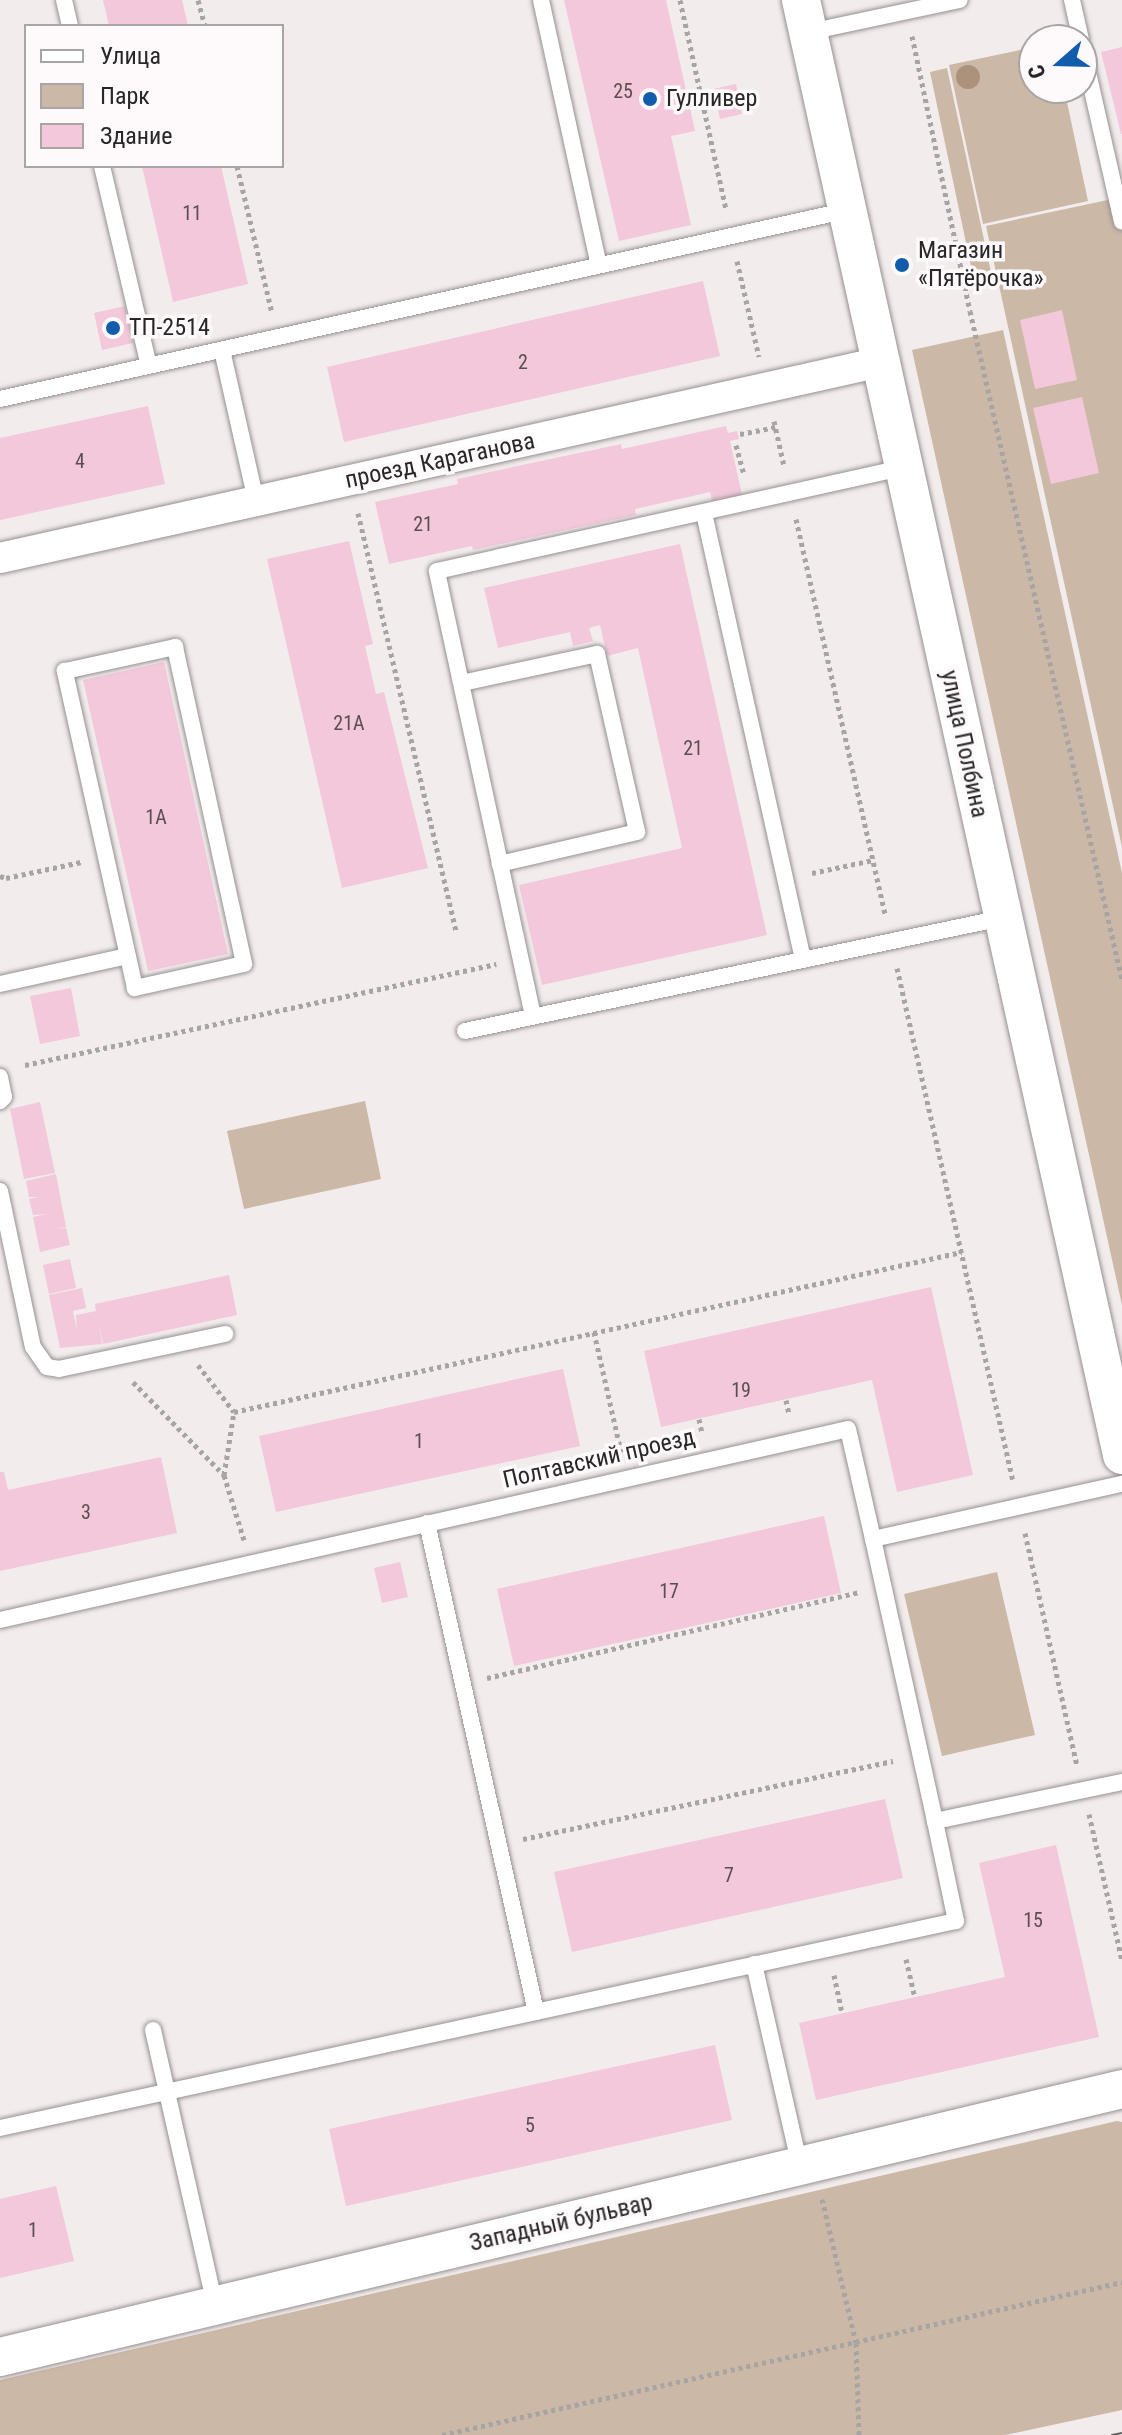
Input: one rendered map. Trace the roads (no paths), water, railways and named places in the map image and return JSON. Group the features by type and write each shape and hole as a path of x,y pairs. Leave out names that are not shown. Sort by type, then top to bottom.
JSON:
{"street":[{"name":"улица Полбина","path":"805,16 1122,1455"},
{"name":"проезд Караганова","path":"0,558 881,362"},
{"name":"Западный бульвар","path":"0,2357 1122,2089"}],"lane":[{"path":"64,0 70,24"},
{"path":"541,0 599,265"},
{"path":"805,16 907,11 960,0"},
{"path":"1072,0 1077,24"},
{"path":"1095,104 1122,222"},
{"path":"102,168 149,366"},
{"path":"0,399 848,210"},
{"path":"222,350 256,501"},
{"path":"533,1016 437,571 903,468"},
{"path":"704,513 803,959"},
{"path":"175,647 244,964 135,988 127,956 65,671 175,647"},
{"path":"462,683 597,654 637,832 500,864"},
{"path":"465,1031 1002,918"},
{"path":"0,984 127,956"},
{"path":"0,1077 4,1097 0,1101"},
{"path":"0,1191 8,1265 33,1347 47,1367 59,1369 225,1334"},
{"name":"Полтавский проезд","path":"0,1620 848,1429 873,1539"},
{"path":"0,2128 956,1921 873,1539 1122,1484"},
{"path":"427,1523 536,2012"},
{"path":"935,1821 1122,1782"},
{"path":"754,1964 807,2164"},
{"path":"153,2030 215,2305"}],"tram line":[{"path":"1112,2435 1122,2433"}],"place":[{"name":"Гулливер","path":"650,99"},
{"name":"Магазин «Пятёрочка»","path":"902,265"},
{"name":"ТП-2514","path":"113,328"}]}
